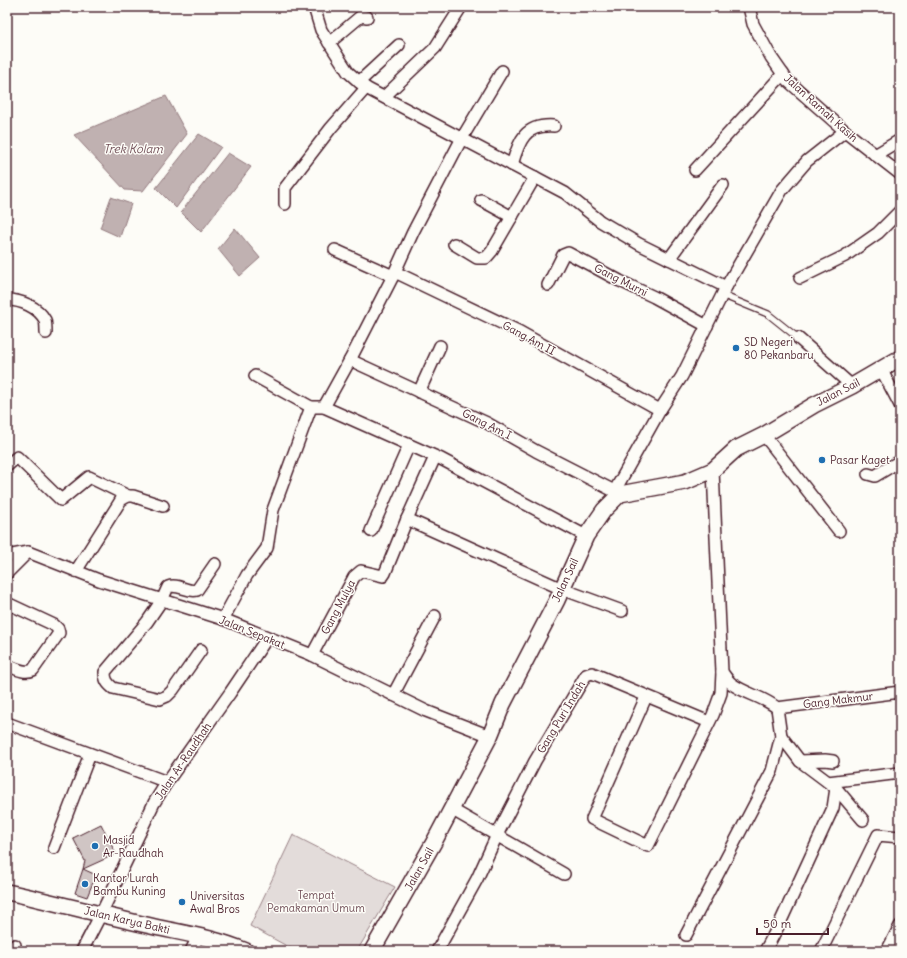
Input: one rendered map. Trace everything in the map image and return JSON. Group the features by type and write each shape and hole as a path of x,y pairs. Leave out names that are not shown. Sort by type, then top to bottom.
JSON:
{"street":[{"path":"314,7 321,30 348,72 363,85 565,193 600,221 724,291"},
{"path":"384,97 435,48 461,7"},
{"name":"Jalan Ramah Kasih","path":"749,7 753,24 771,56 787,80 846,131 900,174"},
{"path":"330,43 361,16 367,18"},
{"path":"285,204 285,188 332,128 363,85 399,45"},
{"path":"324,407 350,360 394,274 413,232 462,138 502,71"},
{"path":"695,170 783,74"},
{"path":"512,165 518,148 528,131 536,126 554,126"},
{"path":"617,493 660,410 682,376 724,291 782,190 807,162 846,131"},
{"path":"875,155 900,140"},
{"path":"454,244 477,258 486,258 535,177"},
{"path":"669,259 723,185"},
{"path":"481,200 512,217"},
{"path":"800,278 845,256 878,233 900,211"},
{"name":"Gang Am II","path":"335,250 394,274 520,332 660,410"},
{"name":"Gang Murni","path":"548,285 563,255 568,253 620,282 654,297 707,326"},
{"path":"7,300 14,300 32,306 46,322 46,333"},
{"path":"798,338 852,386"},
{"path":"419,392 440,346"},
{"name":"Jalan Sail","path":"372,951 427,854 490,736 503,704 562,589 586,536 617,493 685,482 713,470 736,449 764,435 814,405 852,386 900,358"},
{"name":"Gang Am I","path":"350,360 486,422 536,451 617,493"},
{"path":"881,369 900,405"},
{"path":"255,376 311,407 324,407 436,457 510,494 586,536"},
{"path":"222,619 248,575 267,548 273,510 311,407"},
{"path":"764,435 839,531"},
{"path":"371,531 409,445"},
{"name":"Gang Mulya","path":"312,656 354,576 361,571 379,576 383,576 385,573 407,519 436,457"},
{"path":"7,466 17,458 61,500 89,477 128,496 163,506"},
{"path":"868,474 875,476 900,461"},
{"path":"646,697 592,819 648,846 709,722 721,693 722,672 713,470"},
{"path":"76,571 121,500 128,496"},
{"path":"407,519 562,589 622,611"},
{"path":"8,554 28,552"},
{"path":"7,572 28,552"},
{"name":"Jalan Sepakat","path":"28,552 99,580 222,619 312,656 426,711 490,736"},
{"path":"201,650 167,696 160,699 121,691 107,684 105,679 105,672 135,637 162,600 167,588 170,586 180,586 194,591 197,590 215,564"},
{"path":"7,603 54,625 58,629 59,633 33,670 29,672 23,671 7,664"},
{"path":"393,695 435,616"},
{"name":"Jalan Ar-Raudhah","path":"82,951 154,803 267,638"},
{"path":"686,935 772,771 781,736 777,708 769,701 751,694 732,683 722,672"},
{"name":"Gang Puri Indah","path":"437,951 477,879 535,760 586,675 592,673 646,697 709,722"},
{"name":"Gang Makmur","path":"777,708 900,692"},
{"path":"7,723 167,782"},
{"path":"781,736 800,761 832,785 863,820"},
{"path":"54,848 90,754"},
{"path":"800,761 833,761"},
{"path":"832,785 900,774"},
{"path":"765,951 780,923 834,808 832,785"},
{"path":"451,809 564,874"},
{"path":"821,951 878,835 900,837"},
{"name":"Jalan Karya Bakti","path":"7,892 156,927 199,935 226,942 246,951"},
{"path":"887,951 900,926"},
{"path":"192,951 199,935"}],"lane":[{"path":"724,291 768,314 798,338"}],"green space":[{"name":"Tempat Pemakaman Umum","path":"293,835 395,887 357,951 296,951 250,926"}],"water":[{"name":"Trek Kolam","path":"166,96 187,134 143,191 125,190 74,135"},
{"path":"199,134 221,147 176,208 156,188"},
{"path":"228,153 251,167 201,232 181,212"},
{"path":"111,197 131,204 120,237 100,228"},
{"path":"235,228 260,258 240,276 218,249"}],"building":[{"name":"Masjid Ar-Raudhah","path":"101,824 116,854 83,869 85,861 73,838"},
{"name":"Kantor Lurah Bambu Kuning","path":"83,869 96,875 87,897 75,893"}],"waterway":[{"path":"75,951 90,924"}],"place":[{"name":"SD Negeri 80 Pekanbaru","path":"736,348"},
{"name":"Pasar Kaget","path":"822,460"},
{"name":"Masjid Ar-Raudhah","path":"95,846"},
{"name":"Kantor Lurah Bambu Kuning","path":"85,884"},
{"name":"Universitas Awal Bros","path":"182,902"}]}
